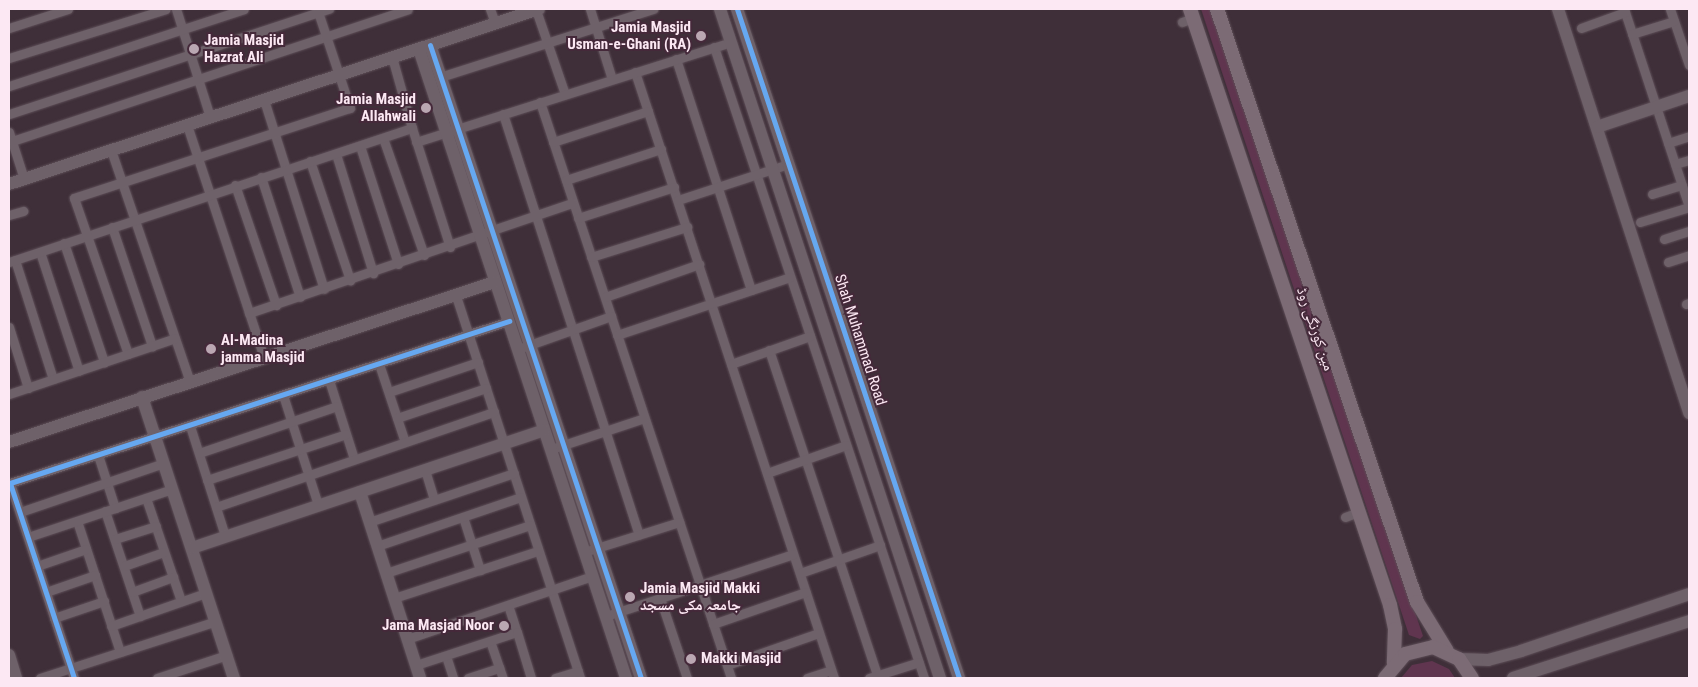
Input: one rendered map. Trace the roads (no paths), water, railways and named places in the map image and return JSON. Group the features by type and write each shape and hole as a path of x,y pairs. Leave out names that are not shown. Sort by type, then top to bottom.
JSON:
{"main road":[{"name":"مین کورنگی روڈ","path":"1217,9 1417,602 1447,651"},
{"name":"مین کورنگی روڈ","path":"1189,16 1352,514 1393,621 1394,663"},
{"path":"1385,678 1394,663 1419,648 1447,651 1460,659 1472,678"}],"street":[{"path":"9,28 68,9"},
{"path":"9,58 166,9"},
{"path":"176,9 210,117"},
{"path":"9,86 244,9"},
{"path":"9,114 191,56 318,11 329,9"},
{"path":"24,179 10,136 198,78 408,9"},
{"path":"490,9 495,24"},
{"path":"9,184 538,9 565,94"},
{"path":"590,9 612,79"},
{"path":"440,77 653,9"},
{"name":"Shah Muhammad Road","path":"720,9 940,678"},
{"name":"Shah Muhammad Road","path":"737,9 959,678"},
{"path":"1558,9 1689,413"},
{"path":"1670,9 1689,65"},
{"path":"128,354 74,198 121,180 198,159 350,108 318,11"},
{"path":"1581,28 1624,11 1689,207 1640,222"},
{"path":"1632,34 1674,21"},
{"path":"416,142 731,42"},
{"path":"424,47 440,77 451,130"},
{"path":"424,47 486,233 531,345 557,447 591,550 618,612 641,678"},
{"path":"714,47 924,678"},
{"path":"392,57 416,142 450,247"},
{"path":"676,59 751,290"},
{"path":"635,72 832,674 807,678"},
{"path":"1597,127 1689,96"},
{"path":"264,100 324,289"},
{"path":"540,102 731,678"},
{"path":"553,142 648,111"},
{"path":"503,114 639,535"},
{"path":"187,125 264,358"},
{"path":"53,379 12,261 235,185 412,128"},
{"path":"1668,142 1689,136"},
{"path":"384,138 424,255"},
{"path":"360,146 398,264"},
{"path":"566,180 661,149"},
{"path":"111,150 190,382"},
{"path":"336,154 373,273"},
{"path":"1675,164 1689,160"},
{"path":"310,161 350,280"},
{"path":"678,200 788,164"},
{"path":"261,177 300,297"},
{"path":"235,185 276,305"},
{"path":"1652,194 1682,185"},
{"path":"578,218 674,187"},
{"path":"249,313 450,247 573,202"},
{"path":"9,215 23,211"},
{"path":"112,227 152,346"},
{"path":"592,258 687,227"},
{"path":"1664,239 1689,231"},
{"path":"486,233 495,282 544,430 557,447"},
{"path":"64,243 104,362"},
{"path":"40,252 79,370"},
{"path":"1668,262 1689,255"},
{"path":"605,298 699,264"},
{"path":"617,335 790,277"},
{"path":"9,442 495,282"},
{"path":"456,296 579,675 555,678"},
{"path":"518,349 611,316"},
{"path":"74,678 10,483 508,321"},
{"path":"9,327 28,388"},
{"path":"731,364 810,336"},
{"path":"9,394 175,338"},
{"path":"769,350 875,677 919,662"},
{"path":"389,392 478,362"},
{"path":"379,364 405,442"},
{"path":"329,380 354,459"},
{"path":"397,418 486,388"},
{"path":"283,395 318,505"},
{"path":"142,397 234,678"},
{"path":"199,453 337,406"},
{"path":"216,506 494,412"},
{"path":"557,447 644,418"},
{"path":"858,430 875,424"},
{"path":"190,426 226,536"},
{"path":"192,548 544,430"},
{"path":"207,480 346,434"},
{"path":"767,474 846,445"},
{"path":"98,455 115,508"},
{"path":"20,512 164,463"},
{"path":"425,470 434,500"},
{"path":"369,522 514,473"},
{"path":"28,537 172,489"},
{"path":"360,492 420,678"},
{"path":"146,498 181,601"},
{"path":"377,546 521,498"},
{"path":"105,511 140,616"},
{"path":"463,517 480,570"},
{"path":"77,521 120,652"},
{"path":"591,550 679,522"},
{"path":"386,573 530,525"},
{"path":"115,539 156,526"},
{"path":"800,573 880,545"},
{"path":"37,566 86,548"},
{"path":"591,550 592,576 626,678"},
{"path":"394,598 538,551"},
{"path":"124,566 164,552"},
{"path":"606,616 794,554"},
{"path":"46,592 95,575"},
{"path":"407,639 592,576"},
{"path":"132,592 173,577"},
{"path":"713,624 806,592"},
{"path":"111,626 206,593"},
{"path":"1460,659 1488,660 1521,651 1689,594"},
{"path":"660,598 687,678"},
{"path":"54,618 104,601"},
{"path":"508,605 531,678"},
{"path":"40,678 216,621"},
{"path":"1513,678 1689,621"},
{"path":"416,666 517,632"},
{"path":"726,665 819,633"},
{"path":"490,641 502,678"},
{"path":"9,655 16,678"},
{"path":"157,678 227,655"},
{"path":"446,656 453,678"},
{"path":"468,678 499,668"}],"place":[{"name":"Jamia Masjid Usman-e-Ghani (RA)","path":"701,36"},
{"name":"Jamia Masjid Hazrat Ali","path":"194,49"},
{"name":"Jamia Masjid Allahwali","path":"426,108"},
{"name":"Al-Madina jamma Masjid","path":"211,349"},
{"name":"Jamia Masjid Makki جامعہ مکی مسجد","path":"630,597"},
{"name":"Jama Masjad Noor","path":"504,626"},
{"name":"Makki Masjid","path":"691,659"}]}
